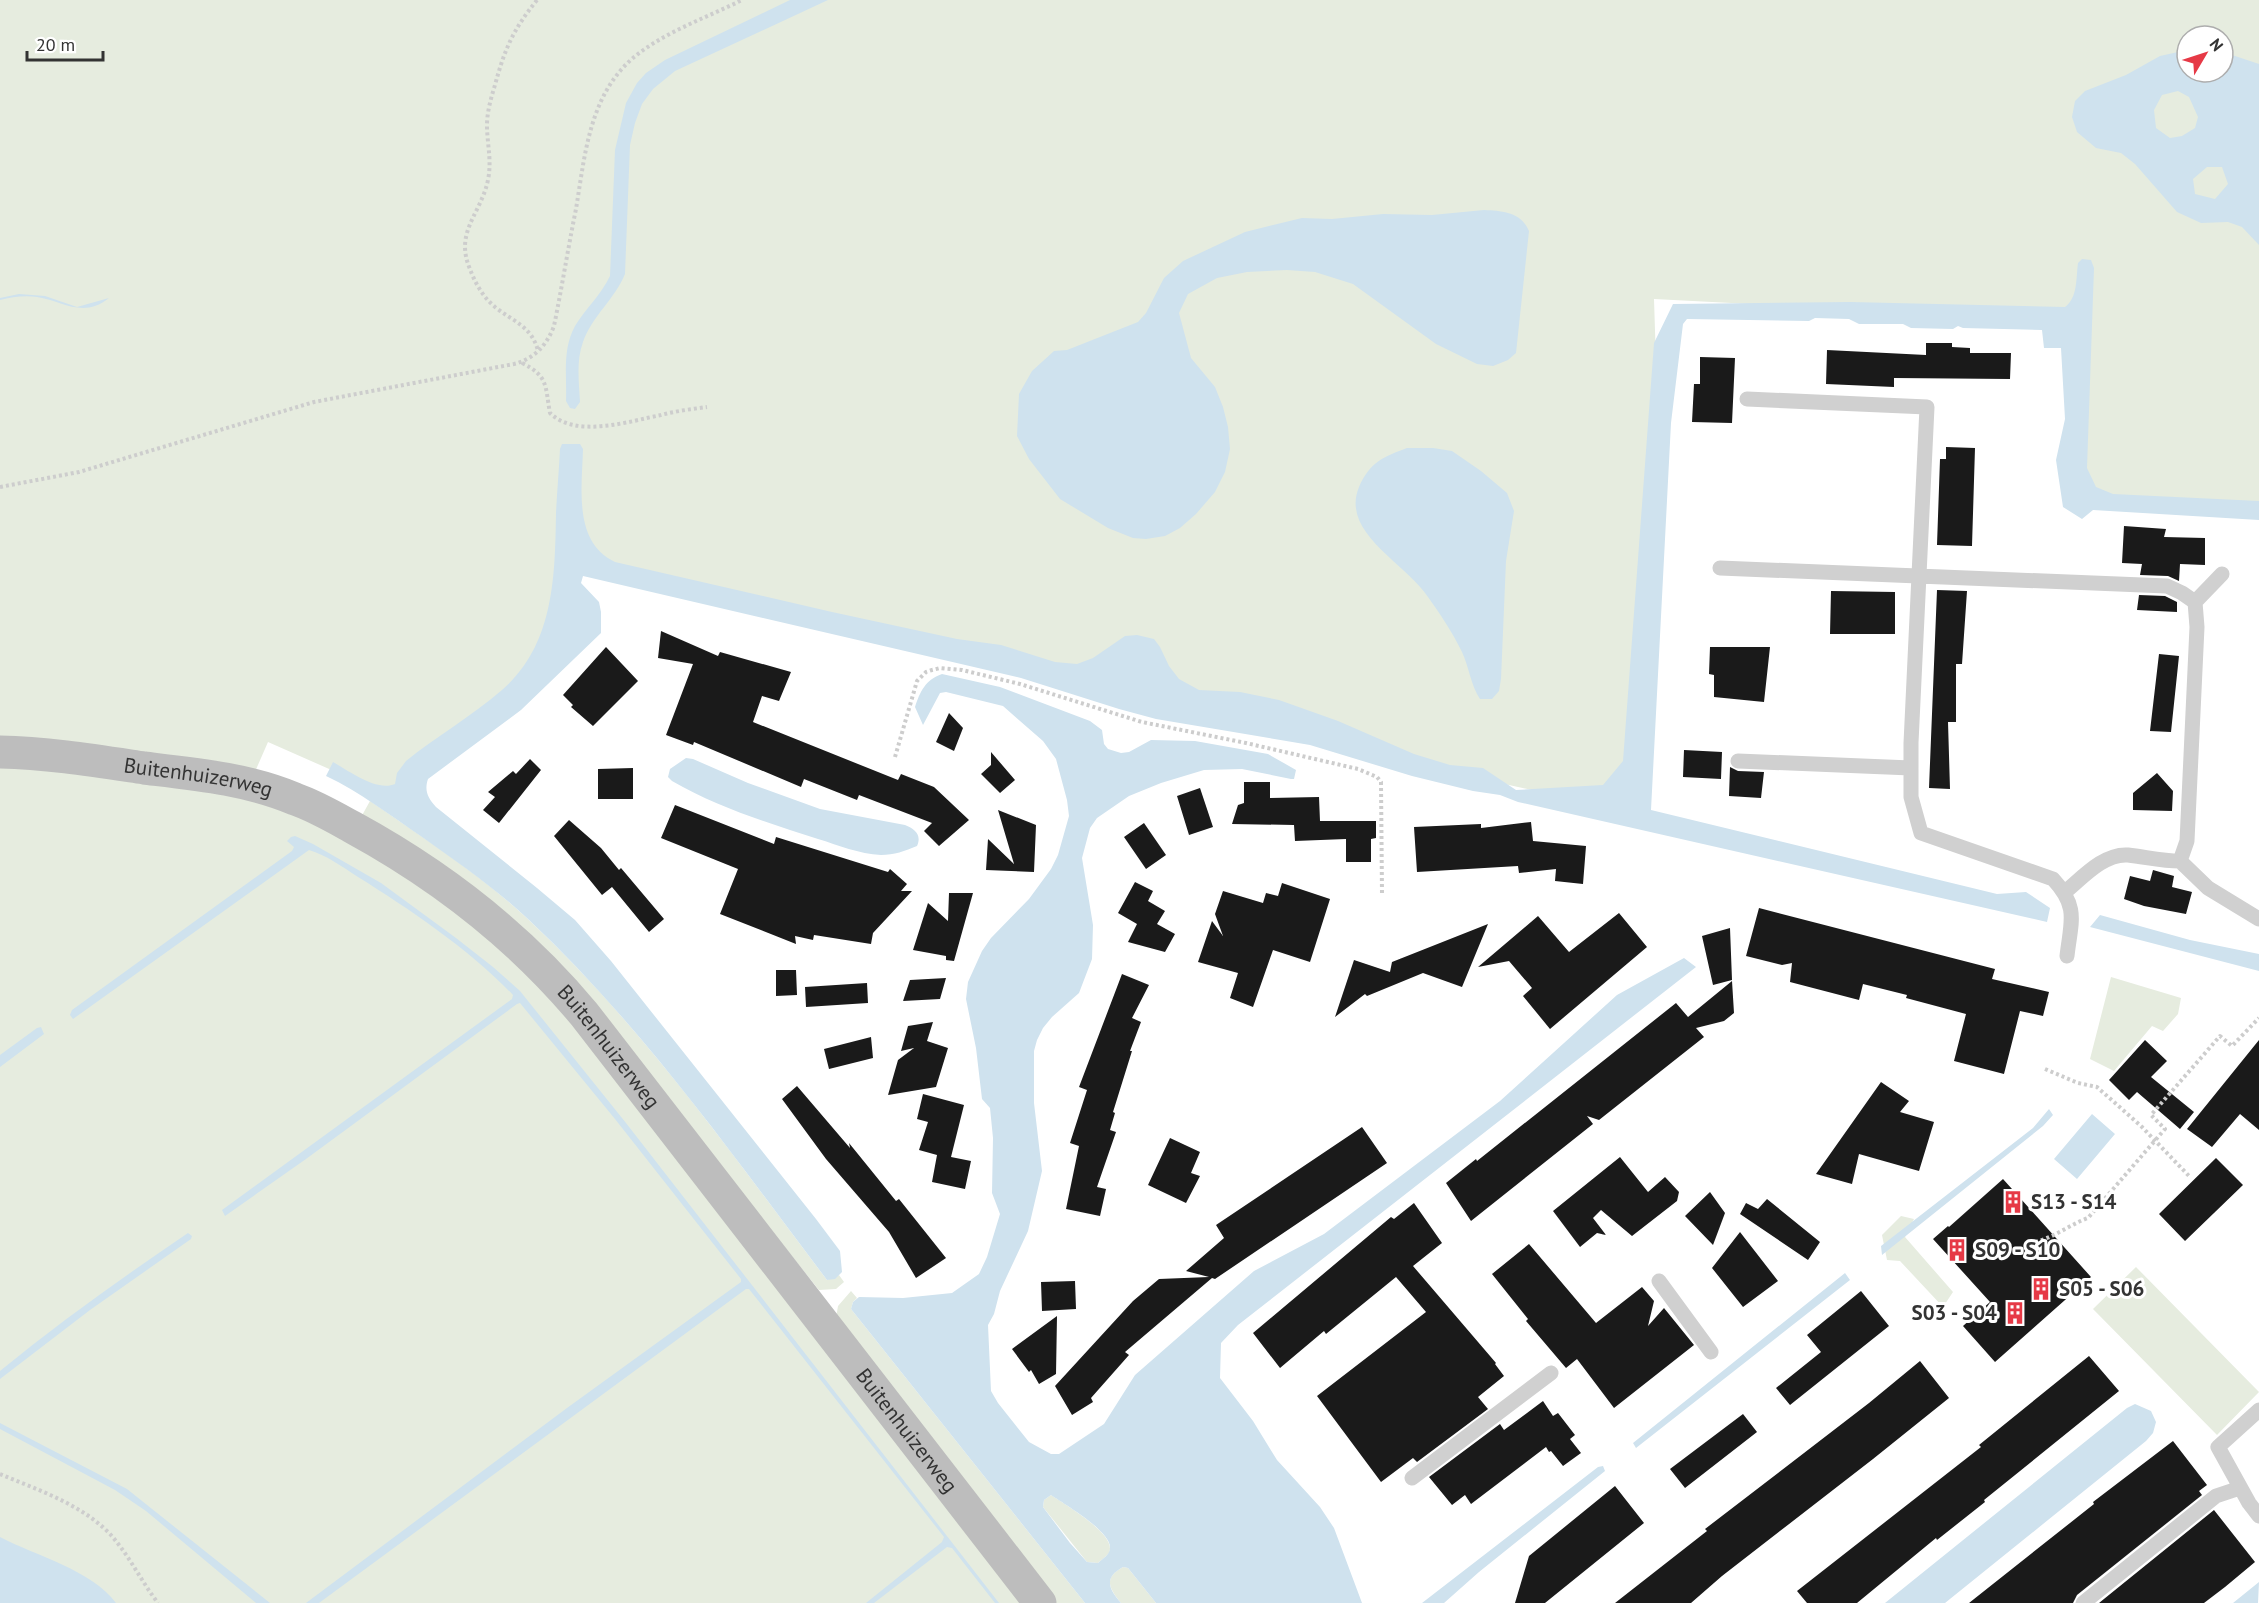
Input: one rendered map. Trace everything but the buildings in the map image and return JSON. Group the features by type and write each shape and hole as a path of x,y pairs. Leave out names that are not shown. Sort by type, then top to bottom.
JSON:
{"street":[{"name":"Buitenhuizerweg","path":"0,752 188,774 264,788 295,798 402,856 493,922 542,967 584,1014 1040,1603"}],"lane":[{"path":"1747,399 1926,407 1911,797 1922,833 2053,879 2065,892 2072,910 2067,956"},
{"path":"1720,568 2167,586 2195,602"},
{"path":"2180,861 2187,841 2197,627 2195,602 2223,574"},
{"path":"1738,761 1911,768"},
{"path":"2065,892 2103,861 2126,855 2158,861 2180,861 2208,888 2259,918"},
{"path":"1659,1281 1711,1352"},
{"path":"1412,1478 1551,1372"},
{"path":"2259,1410 2218,1447 2240,1488 2259,1516"},
{"path":"2083,1603 2216,1496 2240,1488"}],"path":[{"path":"537,0 514,30 504,52 488,114 490,162 488,181 463,244 466,259 478,286 493,305 529,331 535,339 538,352"},
{"path":"0,487 79,472 314,402 521,363 538,352 547,341 554,326 590,128 605,92 618,73 642,51 684,27 742,0"},
{"path":"521,363 540,374 545,381 550,413 564,423 593,427 611,425 707,407"},
{"path":"895,757 913,689 922,676 940,668 962,670 1020,684 1142,722 1358,769 1377,777 1381,782 1382,894"},
{"path":"2035,1242 2051,1238 2073,1223 2088,1218 2165,1129 2151,1115 2220,1036 2232,1046 2259,1018"},
{"path":"2045,1069 2078,1083 2097,1087 2189,1176"},
{"path":"0,1474 63,1502 94,1519 111,1535 126,1555 143,1585 158,1603"}],"shaded area":[{"path":"0,0 2259,0 2259,511 2094,502 2074,482 2075,339 2056,320 1654,299 1658,425 1632,812 1409,763 573,561 556,643 400,793 336,772 268,742 254,774 0,736"},
{"path":"0,763 252,797 340,831 523,960 1028,1603 0,1603"},
{"path":"370,801 492,888 530,921 571,962 611,1005 686,1094 827,1280 839,1275 844,1282 836,1289 819,1290 589,1003 360,819"},
{"path":"2111,977 2181,998 2178,1014 2163,1031 2152,1026 2114,1071 2090,1059"},
{"path":"1901,1216 1914,1219 1905,1237 1953,1292 1943,1307 1900,1261 1887,1260 1882,1235"},
{"path":"2136,1267 2259,1392 2217,1435 2093,1309"},
{"path":"851,1291 857,1298 851,1309 1085,1603 1052,1603 836,1318 838,1306"},
{"path":"1051,1495 1086,1519 1103,1534 1110,1551 1098,1563 1087,1562 1043,1507 1044,1500"},
{"path":"1123,1567 1128,1568 1156,1603 1121,1603 1113,1593 1110,1579"}],"water":[{"path":"790,0 828,0 675,71 653,89 642,104 630,145 625,274 592,324 583,342 579,364 580,402 575,409 570,408 566,401 568,344 579,319 610,276 615,150 626,103 637,83 646,73 665,60"},
{"path":"2175,53 2175,84 2235,84 2235,56 2259,64 2259,245 2242,227 2228,222 2201,223 2177,212 2135,164 2121,153 2096,148 2077,132 2072,117 2075,101 2085,91 2126,75 2160,56","holes":["2178,91 2189,97 2198,117 2195,128 2182,136 2170,138 2156,128 2154,110 2162,95","2207,167 2222,167 2228,184 2215,199 2195,194 2193,179"]},
{"path":"1484,210 1516,216 1529,231 1516,353 1508,360 1493,366 1477,364 1436,344 1353,284 1315,272 1287,270 1247,272 1217,278 1188,294 1179,313 1191,358 1215,387 1228,427 1230,449 1225,472 1215,492 1196,514 1180,528 1165,536 1146,539 1133,538 1108,528 1060,499 1029,459 1017,436 1019,394 1032,371 1054,351 1067,350 1138,322 1146,313 1164,278 1183,261 1245,232 1302,218 1332,219 1383,214 1432,215"},
{"path":"2082,259 2091,260 2094,268 2087,468 2096,487 2113,494 2259,501 2259,520 2093,510 2082,519 2063,507 2056,460 2065,419 2061,348 2044,348 2042,330 1958,326 1953,329 1911,328 1903,324 1859,324 1849,319 1815,318 1809,321 1687,319 1683,324 1671,423 1651,810 1997,894 2026,892 2050,908 2047,922 1518,802 1500,795 1412,776 1310,745 1156,719 1021,678 583,576 581,583 599,602 601,633 521,710 428,779 426,787 428,794 436,807 575,920 611,961 840,1251 842,1272 835,1279 827,1280 686,1094 611,1004 571,961 529,920 477,877 375,805 326,776 333,762 372,783 388,786 395,784 397,773 406,761 491,699 519,672 542,631 548,609 554,561 560,449 562,444 580,444 583,449 582,497 586,528 592,541 602,553 615,562 957,639 1001,645 1055,662 1077,664 1093,658 1125,636 1137,635 1154,639 1179,679 1199,690 1240,692 1279,700 1338,721 1414,754 1450,765 1483,768 1516,790 1603,785 1623,761 1654,343 1673,304 1850,302 2065,307 2074,293 2078,263"},
{"path":"19,294 45,296 77,307 109,298 100,304 82,308 73,307 32,296 0,300 0,298"},
{"path":"1407,448 1452,451 1507,493 1514,511 1506,561 1501,679 1499,691 1492,699 1480,699 1462,652 1437,610 1418,584 1378,546 1359,519 1356,504 1363,479 1378,462"},
{"path":"942,674 1000,687 1090,721 1102,730 1104,744 1108,749 1121,753 1129,752 1151,740 1195,741 1268,754 1296,770 1294,779 1291,779 1242,769 1204,770 1161,783 1129,796 1097,818 1090,828 1082,858 1093,925 1092,959 1079,993 1052,1017 1037,1040 1034,1051 1034,1103 1042,1171 1028,1231 1000,1291 994,1314 988,1325 991,1391 1029,1442 1051,1454 1059,1454 1104,1424 1135,1375 1254,1271 1324,1234 1500,1101 1617,995 1684,958 1696,967 1238,1325 1221,1343 1220,1378 1253,1421 1277,1460 1320,1507 1334,1528 1362,1603 1156,1603 1128,1568 1123,1567 1110,1580 1113,1593 1121,1603 1085,1603 851,1309 853,1302 859,1297 903,1298 952,1293 979,1274 987,1257 1000,1214 992,1193 993,1138 990,1108 982,1099 976,1048 966,999 968,982 982,951 991,938 1029,899 1051,869 1058,855 1069,816 1056,759 1043,741 1003,706 946,692 940,693 923,725 915,707 924,687","holes":["1051,1495 1076,1511 1103,1534 1110,1548 1106,1557 1098,1563 1087,1562 1070,1543 1043,1507 1044,1500"]},
{"path":"686,758 820,809 905,825 917,833 919,839 917,846 890,854 865,853 743,814 672,781 668,777 670,769"},
{"path":"295,836 381,883 456,938 520,991 626,1123 999,1603 995,1603 952,1548 947,1547 874,1603 866,1603 942,1542 944,1537 749,1289 746,1289 319,1603 306,1603 567,1408 741,1282 741,1279 520,1003 225,1216 222,1210 512,999 513,995 478,962 419,917 334,862 309,850 73,1019 70,1015 72,1010 292,851 294,847 287,841"},
{"path":"2100,915 2190,940 2259,954 2259,971 2090,927"},
{"path":"41,1027 44,1034 0,1067 0,1055"},
{"path":"2049,1109 2053,1115 2043,1126 1882,1255 1881,1246 2033,1128"},
{"path":"2092,1114 2115,1134 2077,1179 2054,1159"},
{"path":"188,1233 192,1236 191,1239 90,1310 0,1379 0,1371 46,1335"},
{"path":"1845,1273 1850,1280 1636,1448 1633,1443"},
{"path":"2135,1404 2151,1411 2156,1422 2153,1433 2146,1441 1945,1603 1885,1603 2127,1408"},
{"path":"0,1423 127,1489 270,1603 256,1603 146,1511 115,1490 0,1429"},
{"path":"1603,1466 1605,1471 1444,1603 1422,1603 1598,1467"},
{"path":"0,1537 93,1581 116,1603 0,1603"},
{"path":"2259,1582 2258,1603 2233,1603"}],"place":[{"name":"S13 - S14","path":"2013,1202"},
{"name":"S09 - S10","path":"1957,1250"},
{"name":"S05 - S06","path":"2041,1289"},
{"name":"S03 - S04","path":"2015,1313"}]}
